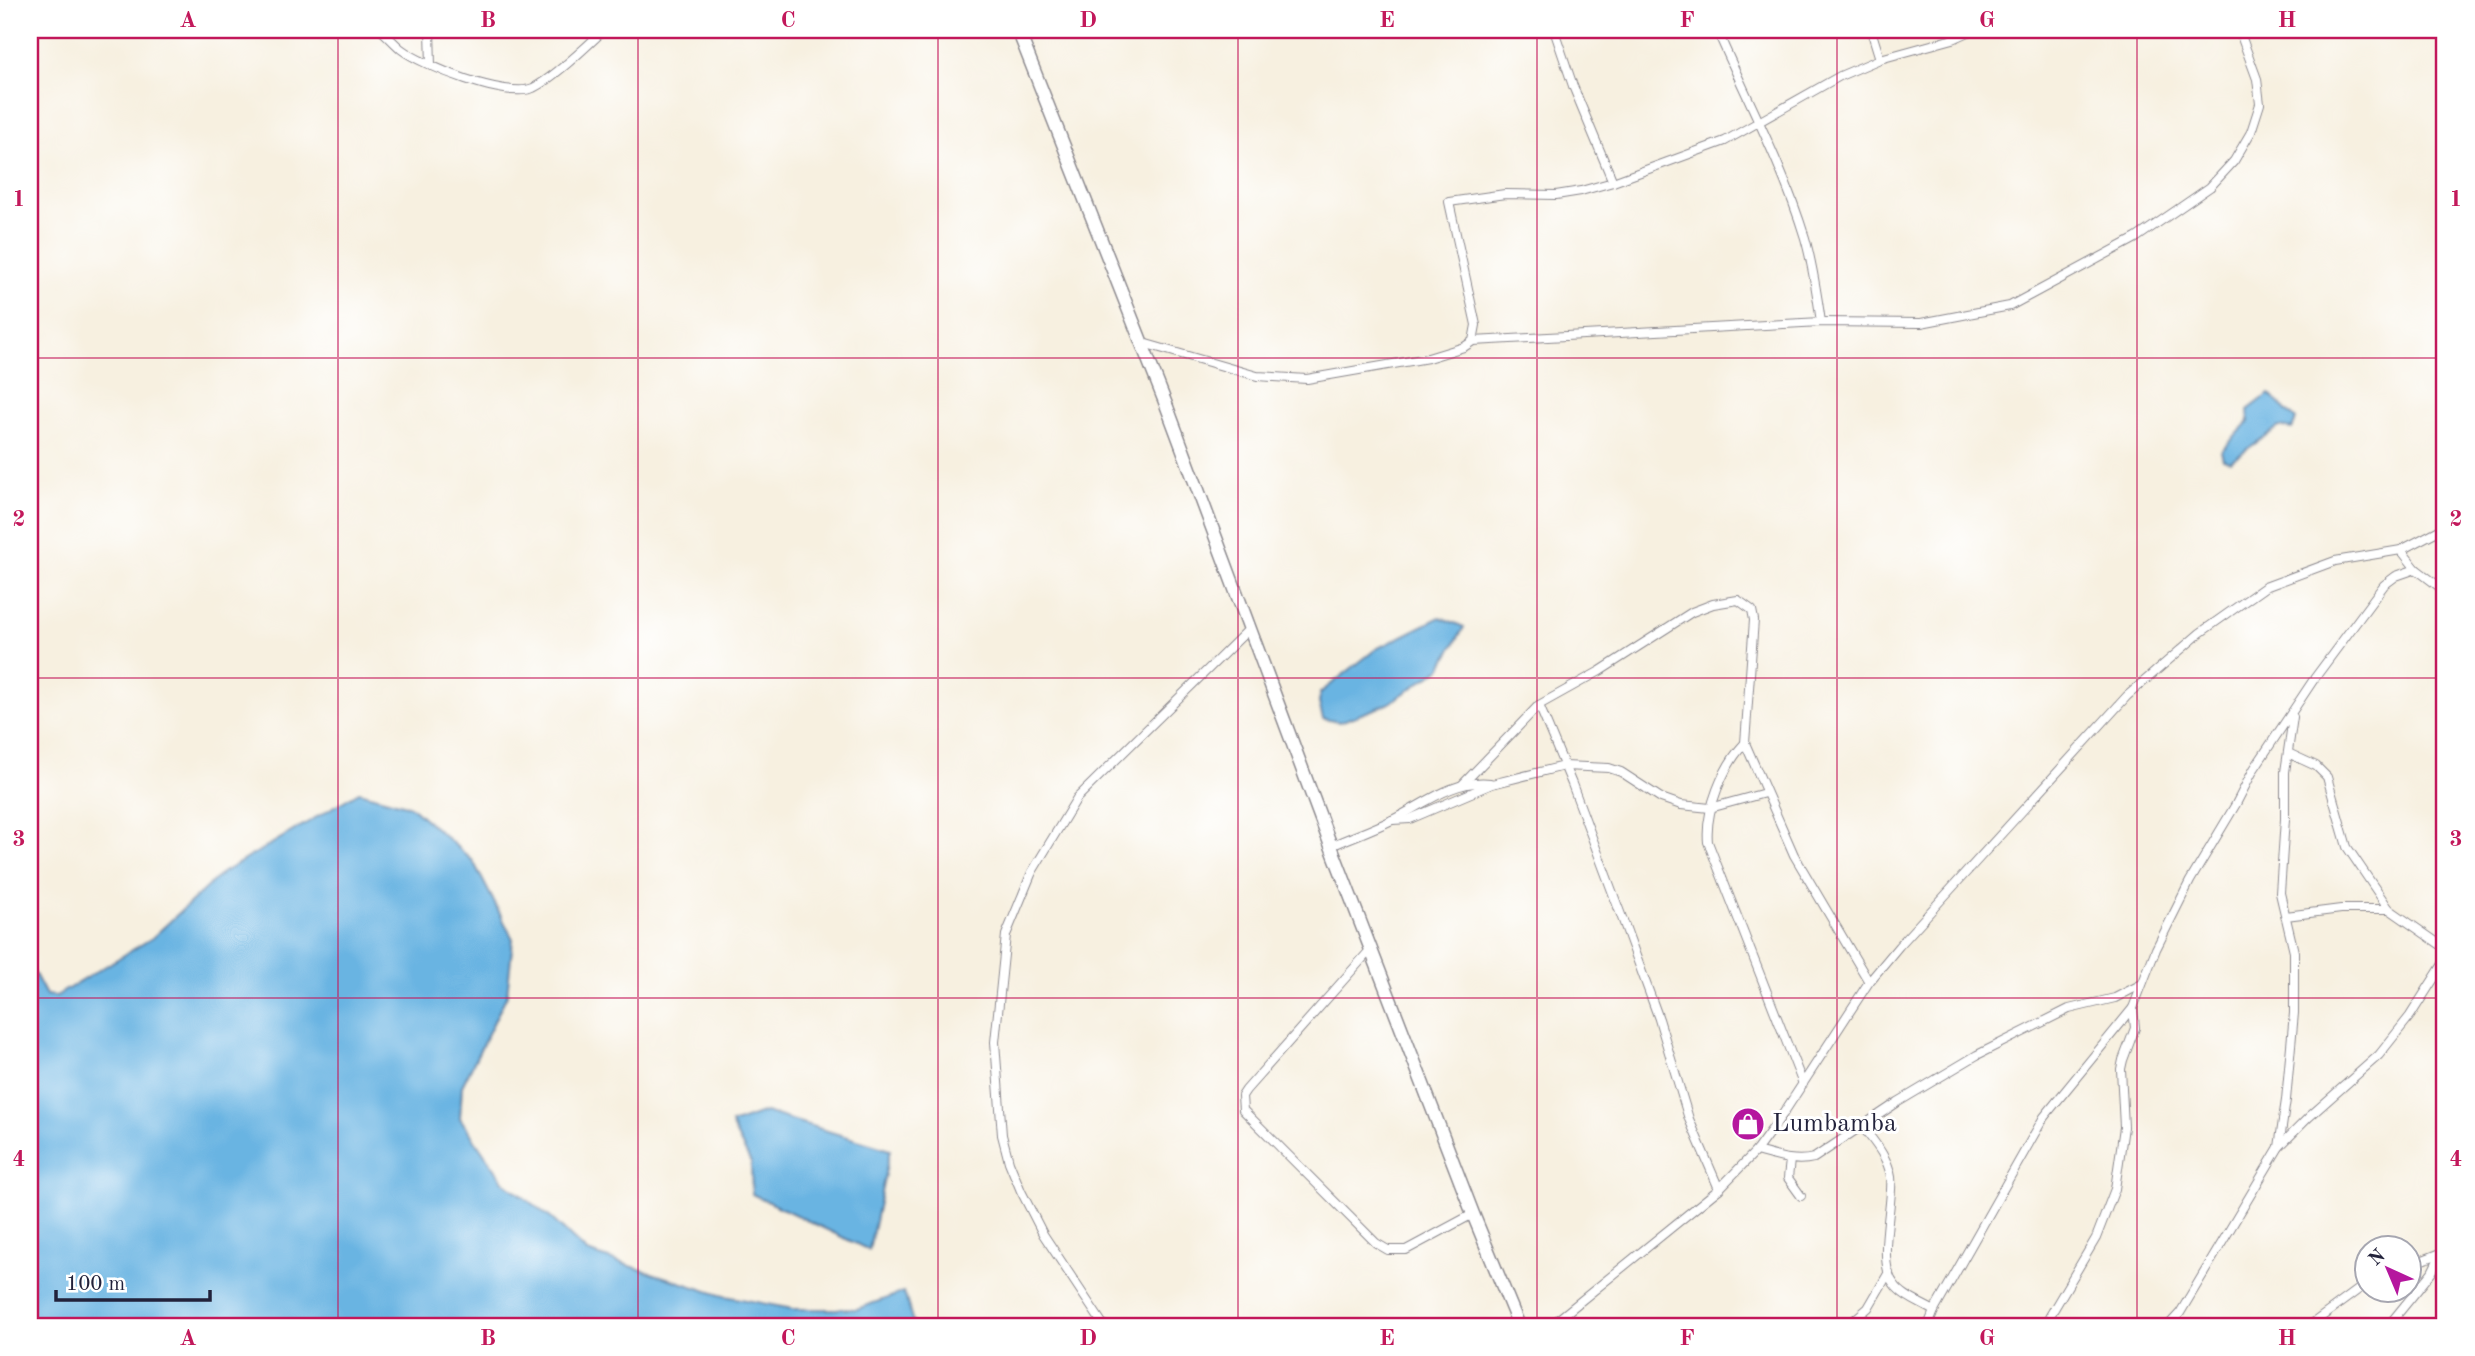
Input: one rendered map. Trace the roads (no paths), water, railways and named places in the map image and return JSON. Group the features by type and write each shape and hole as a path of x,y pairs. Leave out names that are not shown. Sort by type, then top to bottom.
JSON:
{"main road":[{"path":"1018,30 1143,343 1331,846 1519,1326"}],"street":[{"path":"381,30 400,48 431,66 519,91 534,87 578,55 604,30"},
{"path":"430,30 431,66"},
{"path":"1555,30 1573,86 1613,182"},
{"path":"1717,30 1805,237 1815,276 1821,323"},
{"path":"1871,30 1880,59"},
{"path":"1472,341 1476,325 1449,202 1505,194 1556,195 1613,182 1725,141 1840,76 1880,59 1953,39 1973,30"},
{"path":"1143,343 1257,376 1307,379 1428,358 1464,347 1472,341 1821,323 1921,323 2010,306 2136,238 2210,187 2234,161 2251,132 2260,104 2257,79 2239,30"},
{"path":"1550,1326 1719,1189 1756,1151 1869,982 2127,696 2200,633 2265,587 2335,561 2401,550 2445,527"},
{"path":"2401,550 2416,569 2445,592"},
{"path":"1928,1326 2044,1117 2133,1008 2156,949 2190,881 2236,804 2253,769 2314,679 2384,585 2396,576 2416,569"},
{"path":"1462,785 1539,705 1600,671 1692,612 1713,604 1738,600 1752,610 1754,620 1745,743 1794,855 1869,982"},
{"path":"1104,1326 1043,1234 1009,1162 999,1108 995,1042 1006,935 1032,872 1077,798 1250,628"},
{"path":"1539,705 1659,1020 1689,1119 1719,1189"},
{"path":"2279,1147 2294,1013 2294,952 2280,893 2288,753 2294,712"},
{"path":"1745,743 1732,759 1710,808 1708,842 1803,1084"},
{"path":"2288,753 2316,766 2327,777 2347,847 2389,909 2445,948"},
{"path":"1392,820 1410,819 1493,784 1564,766 1609,768 1621,772 1661,798 1681,805 1710,808 1765,793"},
{"path":"1331,846 1392,820 1436,795 1462,785 1485,782 1493,784"},
{"path":"2286,916 2341,909 2389,909"},
{"path":"1371,949 1245,1090 1241,1104 1243,1110 1376,1242 1388,1250 1406,1250 1473,1214"},
{"path":"2168,1326 2180,1313 2279,1147 2379,1055 2410,1016 2445,961"},
{"path":"1756,1151 1790,1160 1814,1158 1977,1055 2069,1009 2115,998 2142,984"},
{"path":"2044,1326 2096,1238 2115,1189 2124,1127 2122,1069 2135,1028 2133,1008"},
{"path":"1862,1126 1884,1156 1891,1178 1886,1235 1892,1283 1934,1311"},
{"path":"1790,1160 1788,1178 1801,1196"},
{"path":"2422,1260 2444,1251"},
{"path":"2388,1326 2432,1272 2444,1251"},
{"path":"1847,1326 1868,1308 1889,1272"},
{"path":"2309,1326 2352,1295"}],"water":[{"path":"2269,394 2296,420 2292,429 2279,427 2230,461 2223,459 2221,451 2249,422 2248,410"},
{"path":"1440,617 1464,627 1441,668 1388,704 1340,722 1323,719 1319,703 1320,693 1376,649"},
{"path":"359,792 410,806 473,861 513,939 507,995 462,1086 460,1118 504,1182 552,1219 587,1252 720,1295 793,1309 857,1309 904,1292 914,1326 30,1326 30,965 46,995 56,996 152,938 222,873"},
{"path":"765,1112 890,1150 869,1250 752,1194 751,1163 731,1124"}],"place":[{"name":"Lumbamba","path":"1748,1124"}]}
